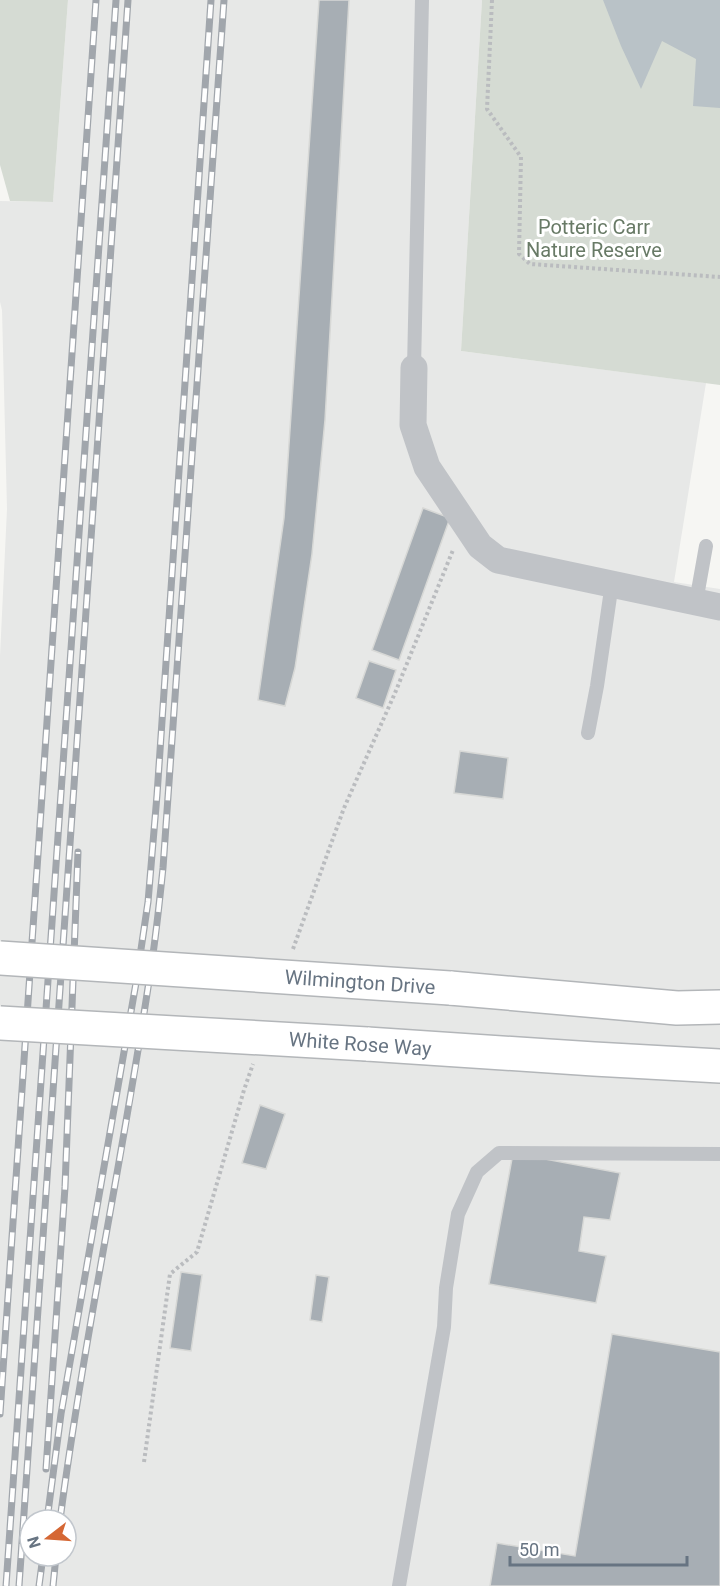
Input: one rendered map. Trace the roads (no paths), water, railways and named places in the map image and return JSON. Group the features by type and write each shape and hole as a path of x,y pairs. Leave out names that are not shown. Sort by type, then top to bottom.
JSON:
{"highway":[{"name":"Wilmington Drive","path":"0,958 450,988 677,1008 720,1006"},
{"path":"677,1008 720,1016"},
{"name":"White Rose Way","path":"0,1023 720,1065"}],"street":[{"path":"414,368 413,425 427,467 480,546 498,560 708,604"}],"lane":[{"path":"414,368 422,0"},
{"path":"706,546 708,604"},
{"path":"588,733 612,583"},
{"path":"399,1586 444,1327 446,1288 458,1214 477,1172 499,1153 720,1154"}],"railway":[{"path":"0,1414 96,0"},
{"path":"6,1586 116,0"},
{"path":"19,1586 128,0"},
{"path":"49,1508 61,1414 148,902 211,0"},
{"path":"62,1508 81,1378 131,1095 160,901 224,0"},
{"path":"46,1469 65,1187 78,852"},
{"path":"39,1586 41,1568"},
{"path":"53,1586 55,1568"}],"park label":[{"name":"Potteric Carr Nature Reserve","path":"594,238"}]}
